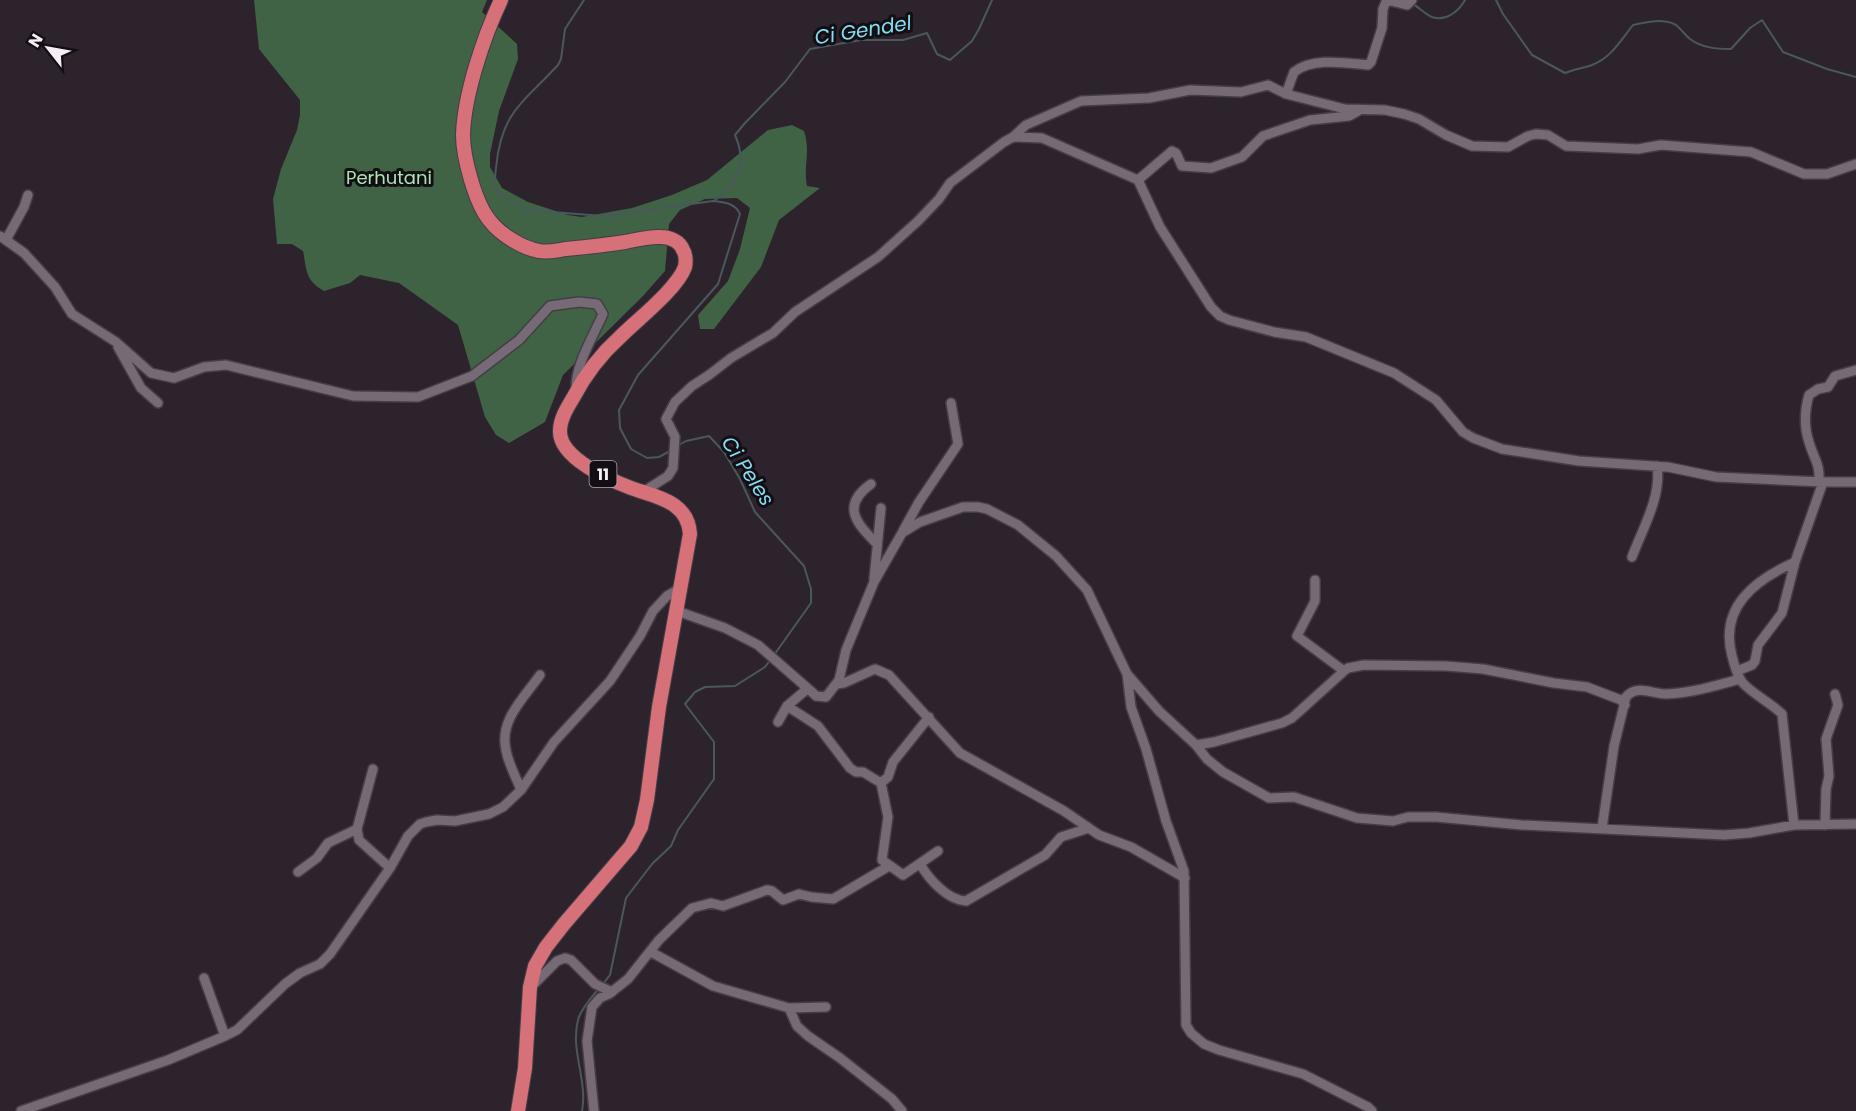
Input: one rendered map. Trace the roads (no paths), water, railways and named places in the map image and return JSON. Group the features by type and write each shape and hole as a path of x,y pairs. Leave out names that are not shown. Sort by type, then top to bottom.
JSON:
{"highway":[{"name":"11","path":"501,0 478,60 463,134 472,179 490,221 521,244 538,251 661,237 676,242 685,255 684,268 675,281 657,302 617,339 588,373 561,423 560,432 565,447 576,460 583,464 622,484 673,503 687,520 690,534 659,706 647,800 641,827 631,846 546,947 535,966 530,987 525,1068 518,1111"}],"street":[{"path":"1286,94 1294,72 1307,65 1343,62 1368,64 1371,62 1382,28 1383,9 1386,2 1391,1 1404,5 1411,2"},
{"path":"643,492 668,476 673,468 675,437 666,419 668,412 684,392 731,358 773,333 795,312 878,257 923,216 950,183 1026,125 1083,101 1149,98 1190,90 1241,92 1268,85 1286,94 1345,109 1385,110 1404,114 1419,119 1446,135 1472,146 1508,147 1536,134 1548,135 1566,146 1638,149 1661,146 1751,152 1804,174 1827,174 1856,164"},
{"path":"1138,180 1172,151 1176,153 1182,166 1207,169 1242,157 1263,136 1310,120 1349,116 1360,110"},
{"path":"1013,137 1047,140 1138,180 1160,227 1211,307 1220,316 1229,321 1274,332 1306,337 1394,373 1436,400 1463,432 1473,438 1502,449 1579,461 1657,466 1716,477 1856,482"},
{"path":"28,195 20,216 3,238 24,253 55,287 72,314 116,342 147,370 158,375 174,378 191,374 204,367 226,365 353,396 417,397 472,376 519,340 550,306 579,302 597,304 603,314 580,367 576,384 577,391"},
{"path":"116,342 141,388 158,403"},
{"path":"1602,828 1614,746 1626,697 1632,690 1664,694 1692,692 1738,675 1755,661 1755,648 1782,613 1794,562 1821,482 1819,466 1807,438 1806,413 1809,395 1818,389 1828,387 1835,376 1856,370"},
{"path":"668,596 669,607 676,616 725,628 758,645 816,696 826,697 837,684 844,665 846,650 874,582 919,502 958,444 951,403"},
{"path":"1632,557 1655,494 1658,479 1657,466"},
{"path":"871,484 864,489 855,504 854,517 858,525 877,544"},
{"path":"902,533 920,522 963,507 987,509 1018,525 1056,556 1087,590 1127,674 1159,711 1215,766 1269,798 1294,797 1357,818 1393,821 1408,817 1436,817 1522,825 1724,835 1794,825 1856,824"},
{"path":"874,582 881,508"},
{"path":"1794,562 1757,582 1738,605 1731,622 1728,641 1738,675 1782,714 1794,825"},
{"path":"1315,580 1315,601 1297,636 1344,671"},
{"path":"21,1111 168,1060 237,1030 285,984 300,973 320,964 330,954 390,868 408,836 420,824 437,820 451,822 489,814 504,807 521,790 555,742 610,681 640,636 653,611 668,596 681,588"},
{"path":"1196,745 1225,740 1282,723 1292,718 1348,668 1364,665 1483,669 1492,673 1587,687 1621,700 1624,705"},
{"path":"837,684 875,669 889,675 960,753 1064,810 1105,838 1138,850 1185,878"},
{"path":"1127,674 1131,706 1185,878 1185,1014 1186,1025 1191,1034 1198,1041 1219,1050 1303,1074 1372,1111"},
{"path":"521,790 506,749 505,727 512,712 540,675"},
{"path":"778,722 787,706 807,688"},
{"path":"1825,825 1826,789 1829,776 1826,739 1837,708 1835,694"},
{"path":"787,706 818,726 853,770 863,772 881,783 888,818 882,860 903,874 938,851"},
{"path":"881,783 888,777 894,762 929,717"},
{"path":"373,769 357,829 359,840 390,868"},
{"path":"920,864 926,874 946,893 956,900 966,901 1045,855 1061,837 1089,828"},
{"path":"298,872 317,858 328,843 357,829"},
{"path":"594,1111 587,1041 592,1007 605,989 628,979 659,940 692,908 711,903 723,906 767,890 772,891 783,900 799,894 831,899 889,866"},
{"path":"651,952 713,986 789,1008 826,1007"},
{"path":"530,987 557,961 565,958 571,960 605,989"},
{"path":"204,978 225,1036"},
{"path":"789,1008 796,1026 892,1099 902,1111"}],"waterway":[{"name":"Ci Peles","path":"584,0 565,29 558,65 524,100 509,121 499,149 495,185 500,195 526,210 603,216 713,201 729,204 738,210 740,214 718,284 638,375 619,410 620,428 631,449 647,458 659,457 670,451"},
{"name":"Ci Gendel","path":"715,200 730,186 739,171 741,163 739,145 735,135 785,82 810,49 861,40 903,40 927,33 937,54 950,60 972,41 992,0"},
{"name":"Ci Gendel","path":"1411,3 1432,17 1442,18 1456,12 1465,0"},
{"name":"Ci Gendel","path":"1496,0 1503,14 1532,55 1565,73 1592,65 1605,58 1633,25 1654,21 1671,23 1690,39 1700,44 1731,49 1750,28 1762,20 1783,52 1827,69 1856,77"},
{"name":"Ci Peles","path":"677,446 686,441 709,436 724,452 740,479 755,512 804,566 811,589 811,603 774,655"},
{"name":"Ci Peles","path":"603,984 610,975 626,898 652,864 671,846 678,830 714,779 714,742 685,704 695,692 705,687 735,686 765,667 771,659"},
{"name":"Ci Peles","path":"582,1111 583,1088 577,1054 576,1031 581,1012 599,988"}],"park label":[{"name":"Perhutani","path":"389,177"}]}
